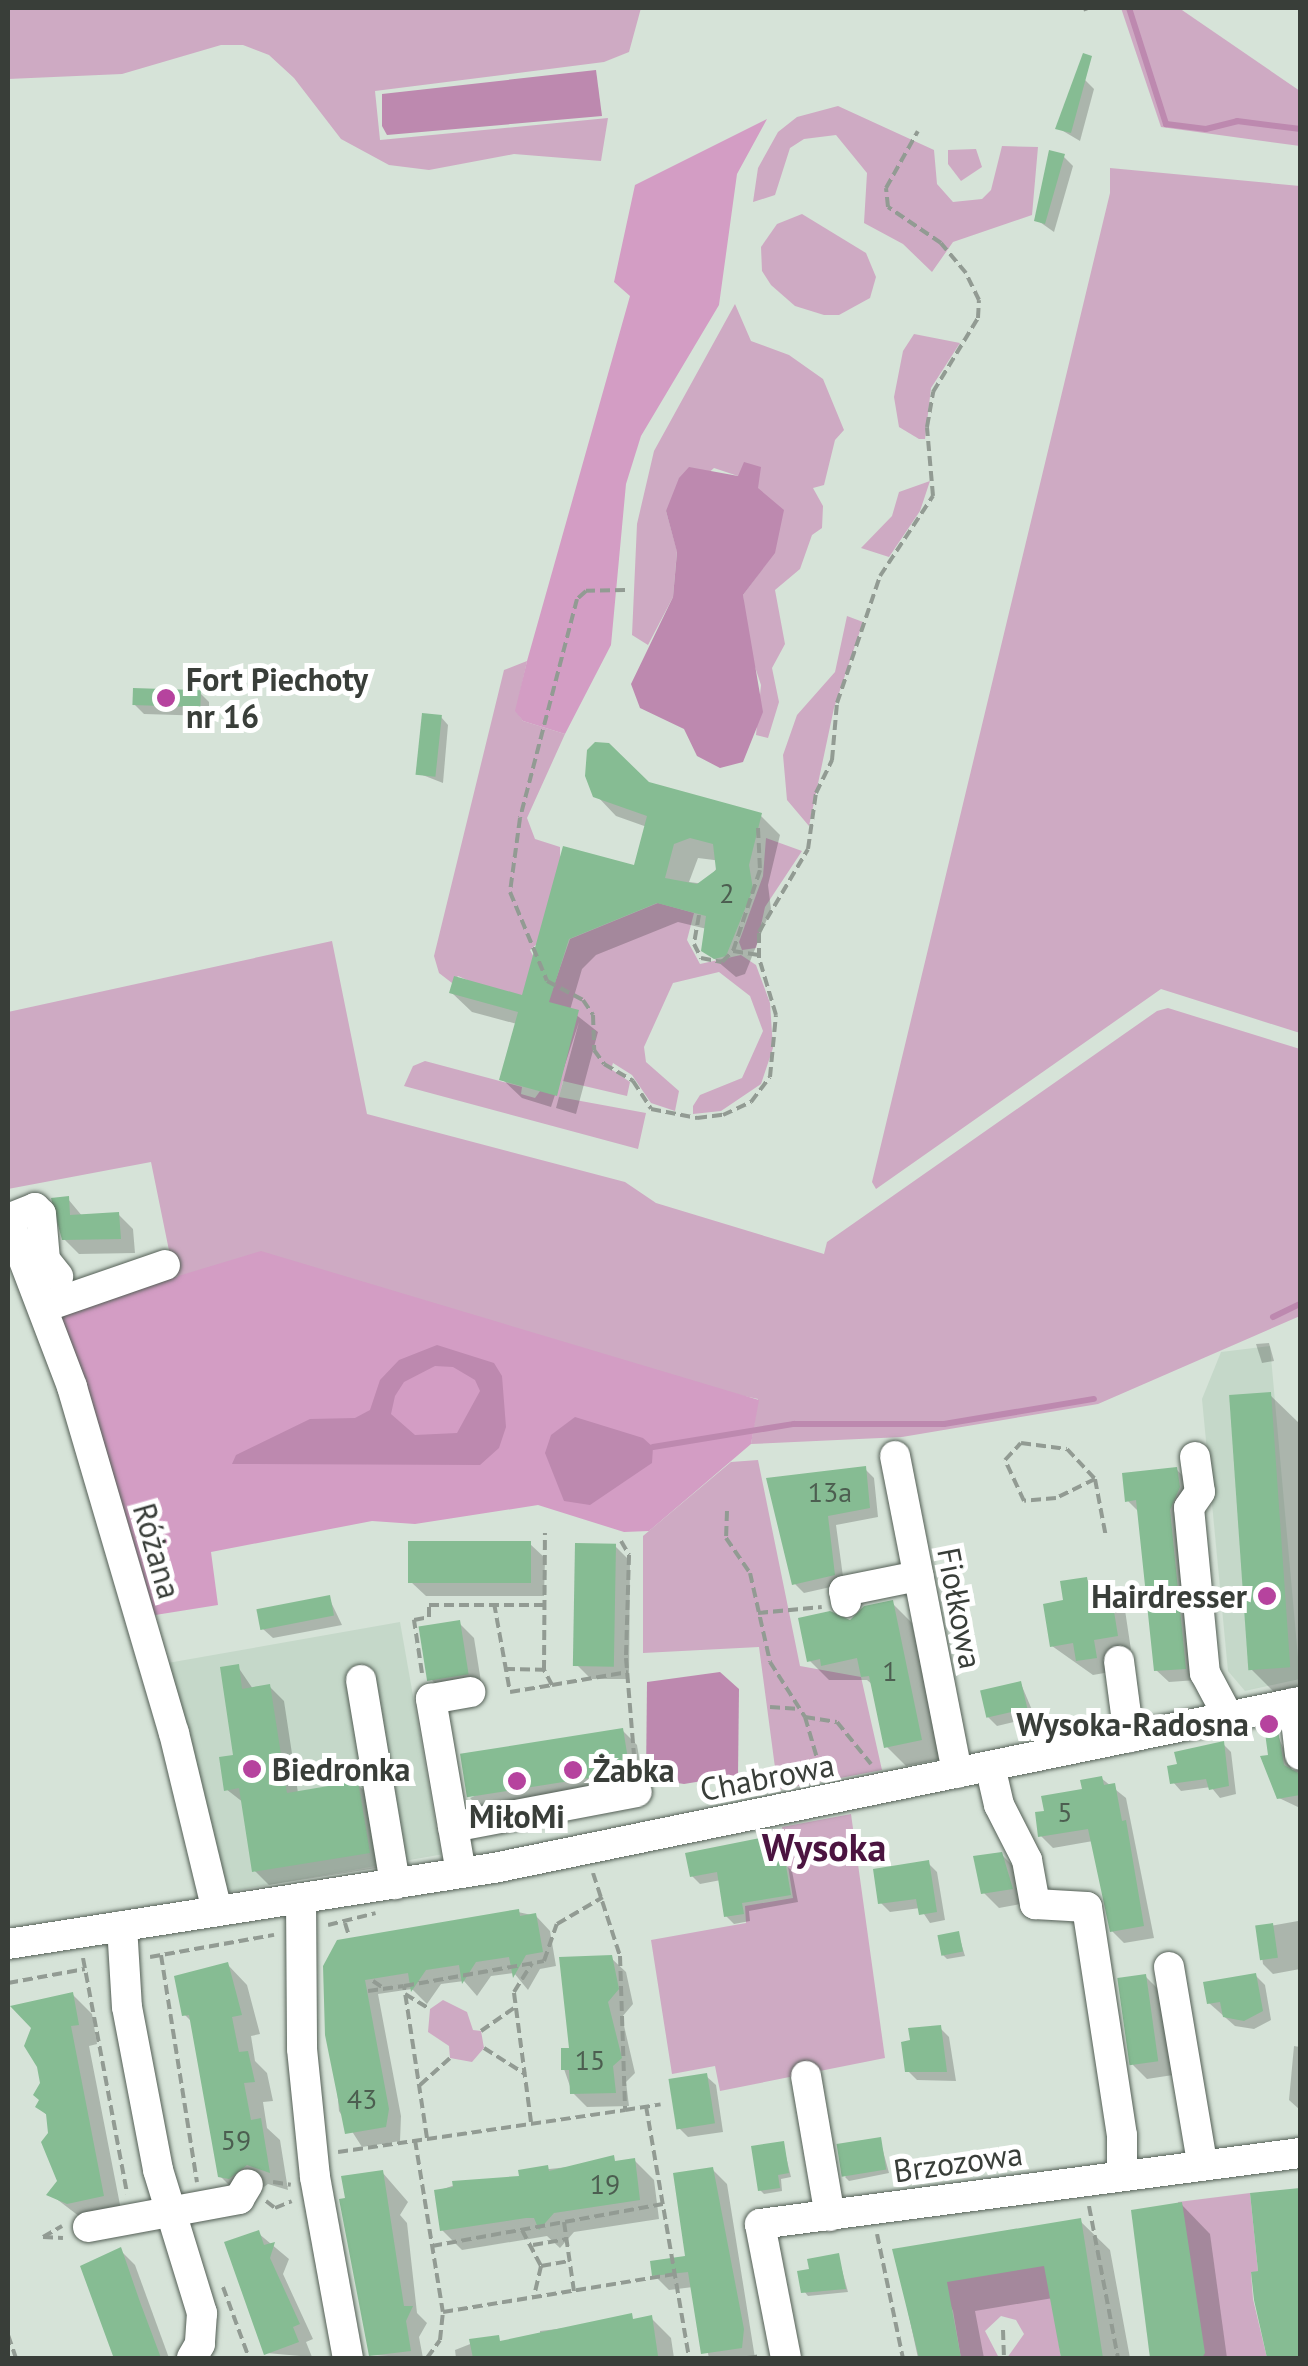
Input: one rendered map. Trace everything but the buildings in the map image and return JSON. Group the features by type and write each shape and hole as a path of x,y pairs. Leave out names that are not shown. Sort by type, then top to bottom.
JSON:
{"street":[{"path":"8,1219 34,1208 41,1214 45,1260 58,1276"},
{"name":"Różana","path":"8,1219 44,1306 151,1652 218,1911"},
{"path":"44,1306 165,1265"},
{"name":"Fiołkowa","path":"896,1456 956,1773"},
{"path":"1195,1457 1200,1492 1189,1508 1205,1673 1228,1716"},
{"path":"846,1602 844,1591 918,1576"},
{"path":"1119,1661 1129,1736"},
{"path":"361,1680 388,1896"},
{"path":"461,1873 432,1699 470,1692"},
{"path":"1297,1703 1300,1754"},
{"name":"Chabrowa","path":"8,1944 300,1898 388,1896 461,1873 1297,1703"},
{"path":"990,1766 998,1805 1028,1860 1035,1904 1087,1907 1122,2135 1122,2174"},
{"path":"453,1827 637,1792"},
{"path":"300,1898 302,2049 312,2155 348,2358"},
{"path":"122,1926 127,2007 169,2208 202,2313 200,2344 192,2358"},
{"path":"1169,1968 1202,2162"},
{"path":"806,2076 830,2216"},
{"name":"Brzozowa","path":"786,2358 760,2224 1202,2162 1300,2154"},
{"path":"78,2229 169,2208 239,2199 248,2184"}],"path":[{"path":"625,590 586,591 577,599 520,818 510,892 548,981 583,1000 594,1014 594,1050 633,1080 652,1109 723,1116 751,1102 770,1077 776,1015 759,956 766,910 808,848 816,793 832,760 837,704 880,576 933,496 927,427 933,392 978,318 979,300 966,273 941,242 888,207 884,197 918,131"},
{"path":"700,914 694,944 700,958 722,962 734,951 760,870 758,828"},
{"path":"734,951 759,956"},
{"path":"1094,1479 1056,1498 1024,1501 1004,1460 1018,1444 1057,1444 1094,1479 1106,1538"},
{"path":"727,1511 726,1538 750,1573 770,1662 805,1717 830,1785"},
{"path":"545,1532 544,1670 552,1686"},
{"path":"621,1541 629,1555 628,1672 637,1792"},
{"path":"494,1604 510,1692 628,1672"},
{"path":"425,1690 414,1620 429,1617 429,1605 544,1604"},
{"path":"758,1613 789,1614"},
{"path":"505,1669 544,1670"},
{"path":"770,1706 800,1710"},
{"path":"805,1717 837,1722 865,1752 877,1777"},
{"path":"591,1869 620,1956 625,2110"},
{"path":"323,1926 372,1918 388,1896"},
{"path":"368,1991 544,1961 557,1924 603,1897"},
{"path":"344,1923 349,1936"},
{"path":"161,1955 199,2193"},
{"path":"531,2122 514,1992 532,1963"},
{"path":"8,1982 84,1967 128,2199"},
{"path":"373,1981 385,1989"},
{"path":"404,1986 427,2138"},
{"path":"405,1994 430,2009"},
{"path":"481,2032 516,2006"},
{"path":"484,2048 525,2074"},
{"path":"419,2086 450,2058"},
{"path":"312,2155 661,2104"},
{"path":"646,2106 689,2358"},
{"path":"415,2140 443,2312 440,2340 428,2358"},
{"path":"1084,2179 1118,2358"},
{"path":"432,2246 664,2204"},
{"path":"872,2210 903,2358"},
{"path":"564,2222 574,2291"},
{"path":"78,2229 43,2237 78,2229"},
{"path":"522,2230 541,2266 534,2297"},
{"path":"533,2245 566,2239"},
{"path":"541,2266 570,2261"},
{"path":"443,2312 676,2274"},
{"path":"1003,2330 1004,2358"},
{"path":"8,2334 16,2358"}],"shaded area":[{"path":"8,8 641,8 629,52 604,62 375,91 380,140 608,118 601,161 514,154 429,170 389,165 341,139 294,78 269,55 243,45 221,45 122,74 8,79"},
{"path":"1121,8 1179,8 1300,91 1300,146 1161,127"},
{"path":"596,70 602,116 387,135 382,126 382,94"},
{"path":"838,106 934,150 937,184 953,202 982,199 991,190 1002,146 1038,147 1032,215 953,242 932,272 903,244 864,223 867,173 836,135 804,139 790,148 775,195 753,202 758,168 778,132 797,117"},
{"path":"767,119 737,174 719,305 641,436 626,484 611,645 565,734 523,721 515,711 527,661 630,296 614,282 635,185"},
{"path":"976,149 982,167 961,181 948,164 948,150"},
{"path":"1110,168 1300,186 1300,1033 1161,989 876,1189 872,1182 1110,193"},
{"path":"802,214 866,253 876,277 870,298 839,315 824,315 795,306 771,285 762,271 761,247 777,224"},
{"path":"735,304 751,341 789,355 823,379 844,430 835,440 824,485 813,488 823,506 822,528 812,535 800,569 775,590 785,644 772,668 779,702 768,738 756,735 761,685 746,640 743,595 769,560 780,525 738,476 714,468 666,511 677,551 673,597 648,645 632,635 637,524 654,451"},
{"path":"914,334 960,343 931,388 925,439 899,427 894,397 903,351"},
{"path":"744,462 761,467 758,488 784,510 775,553 743,595 763,712 743,762 720,768 697,756 684,729 640,708 631,684 673,597 677,552 666,511 679,478 689,467 738,476"},
{"path":"930,481 920,511 889,557 861,548 892,516 899,492"},
{"path":"847,616 863,622 834,708 809,826 787,800 783,755 797,715 835,672"},
{"path":"527,661 516,711 523,721 565,734 527,818 535,839 560,847 560,873 538,943 530,950 552,991 570,939 658,903 694,913 687,940 700,964 741,955 756,965 770,1003 773,1048 761,1084 721,1111 693,1114 693,1106 700,1095 742,1078 763,1031 750,996 719,972 673,983 644,1047 646,1062 679,1091 675,1111 651,1103 632,1075 613,1063 611,1069 630,1082 627,1096 563,1081 559,1097 646,1113 638,1149 404,1086 413,1066 425,1061 522,1087 521,1094 535,1098 551,1076 529,1007 458,976 452,983 439,973 434,956 504,670"},
{"path":"766,838 802,851 765,907 756,948 742,950 739,942 763,876"},
{"path":"332,941 367,1114 625,1182 656,1203 824,1254 827,1242 1157,1011 1168,1008 1300,1049 1300,1316 1098,1404 902,1437 751,1444 758,1399 174,1275 151,1162 8,1189 8,1012"},
{"path":"261,1251 759,1400 751,1444 649,1531 624,1532 538,1505 415,1524 372,1521 211,1552 218,1605 149,1616 59,1312"},
{"path":"437,1345 494,1363 502,1376 506,1427 499,1448 480,1465 232,1464 236,1455 310,1419 355,1418 370,1410 380,1380 399,1360","holes":["435,1366 453,1367 475,1380 480,1391 457,1433 415,1435 391,1414 395,1396 404,1382"]},
{"path":"1270,1346 1300,1679 1245,1691 1228,1671 1202,1399 1221,1352"},
{"path":"575,1417 643,1438 653,1447 652,1463 590,1505 564,1501 545,1453 551,1435"},
{"path":"758,1460 800,1666 861,1677 882,1770 778,1790 759,1647 643,1653 643,1536 731,1462"},
{"path":"400,1622 441,1854 209,1895 168,1663"},
{"path":"720,1672 739,1689 738,1775 684,1784 646,1778 647,1682"},
{"path":"851,1814 885,2058 720,2091 715,2066 672,2074 651,1940 746,1923 745,1906 793,1898 782,1827"},
{"path":"443,2000 467,2012 473,2030 481,2031 484,2048 472,2062 450,2058 449,2046 428,2032 430,2009"},
{"path":"1250,2193 1258,2271 1251,2273 1253,2299 1267,2358 1202,2358 1178,2202"},
{"path":"1047,2262 1061,2358 1007,2358 1024,2334 1016,2320 1001,2316 985,2331 999,2358 961,2358 953,2311 939,2280"}],"waterway":[{"path":"1129,8 1166,124 1206,129 1237,121 1300,129"},
{"path":"1273,1317 1300,1304"},
{"path":"653,1447 794,1424 944,1424 1094,1399"}],"place":[{"name":"Fort Piechoty nr 16","path":"166,698"},
{"name":"Hairdresser","path":"1267,1596"},
{"name":"Wysoka-Radosna","path":"1269,1724"},
{"name":"Biedronka","path":"252,1769"},
{"name":"Żabka","path":"573,1770"},
{"name":"MiłoMi","path":"517,1781"}],"district":[{"name":"Wysoka","path":"824,1847"}]}
